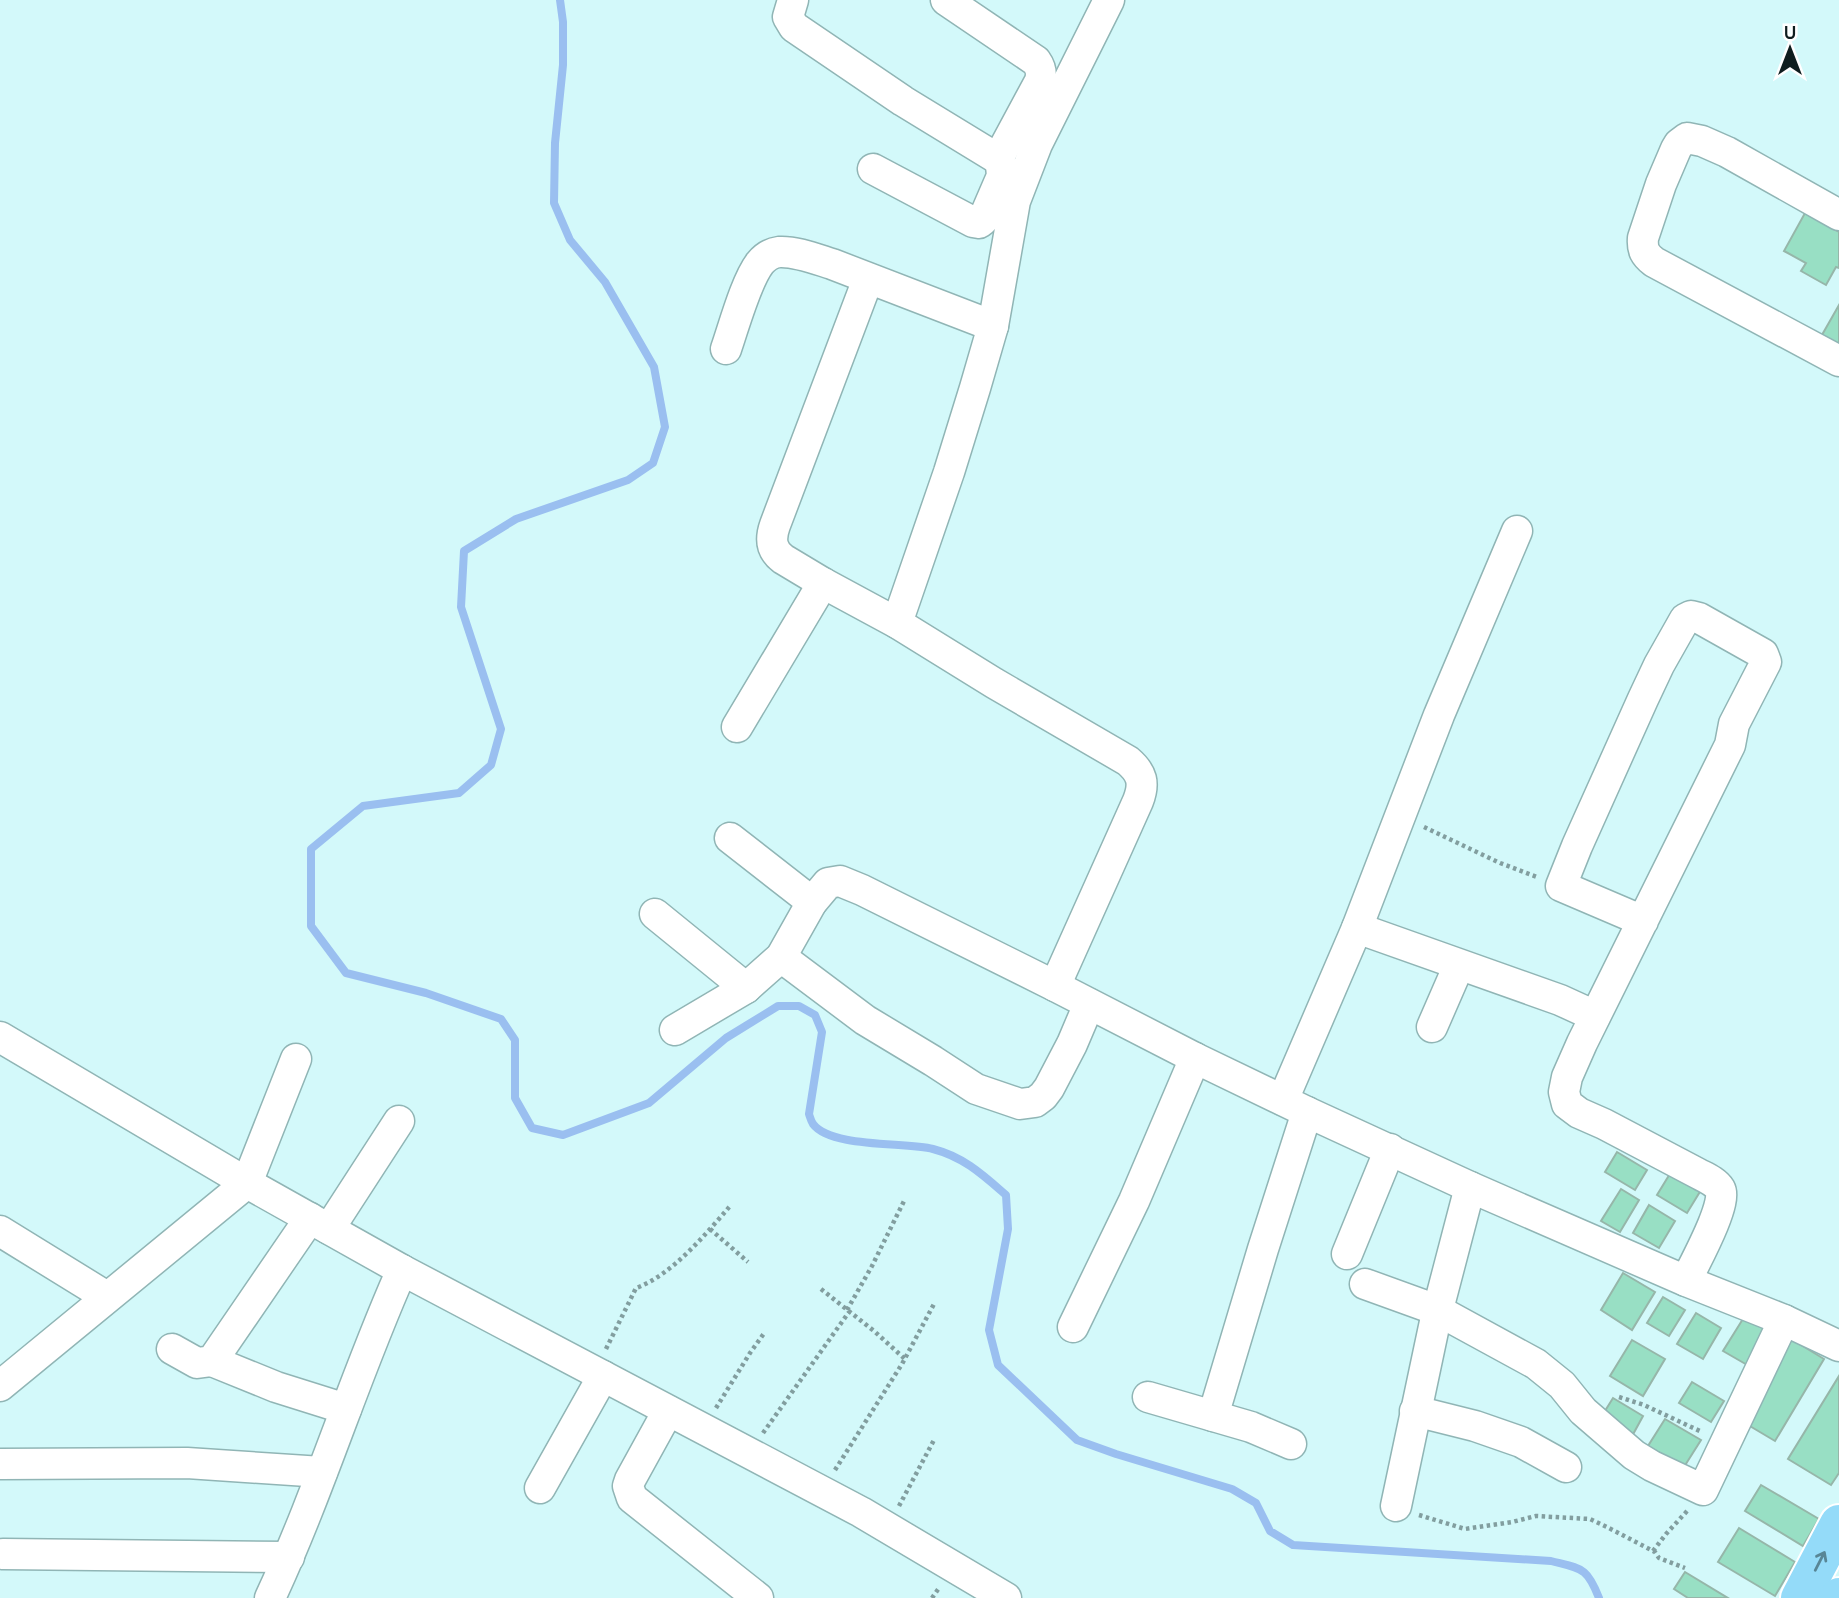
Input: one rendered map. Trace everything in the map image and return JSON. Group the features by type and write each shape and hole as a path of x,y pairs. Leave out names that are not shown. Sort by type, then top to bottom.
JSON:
{"highway":[{"path":"1800,1598 1839,1524"}],"street":[{"path":"793,0 788,17 794,27 903,101 998,159 1003,176 983,220 979,223 873,170"},
{"path":"946,0 1036,61 1042,74 1041,106"},
{"path":"897,623 949,472 993,326 1026,138 1041,106 1109,0"},
{"path":"998,159 1026,138"},
{"path":"1839,215 1727,152 1688,138 1676,149 1661,184 1642,246 1643,252 1654,262 1839,361"},
{"path":"726,349 754,272 762,260 777,252 811,258 993,326"},
{"path":"868,279 772,533 773,548 777,555 822,583 897,623 1128,761 1139,773 1143,786 1138,801 1055,986"},
{"path":"1213,1416 1263,1249 1295,1106 1357,928 1440,715 1517,531"},
{"path":"737,727 822,583"},
{"path":"1643,921 1561,886 1659,665 1685,618 1691,616 1763,654 1766,662 1734,724 1730,745 1643,921 1595,1016 1567,1077 1564,1092 1567,1104 1579,1114 1634,1139 1712,1181 1720,1190 1722,1196 1719,1209 1686,1281"},
{"path":"730,838 812,902"},
{"path":"675,1030 746,988 781,957 812,902 828,883 840,881 1295,1106 1470,1187 1686,1281 1784,1320 1839,1346"},
{"path":"655,914 746,988"},
{"path":"1357,928 1560,1000 1595,1016"},
{"path":"781,957 865,1020 976,1089 1020,1104 1035,1102 1049,1088 1089,1004"},
{"path":"1432,1027 1459,965"},
{"path":"0,1037 247,1184 822,1492 1006,1598"},
{"path":"1073,1328 1134,1201 1195,1058"},
{"path":"0,1386 247,1184 296,1059"},
{"path":"212,1361 399,1121"},
{"path":"1347,1254 1390,1149"},
{"path":"1396,1506 1437,1311 1470,1187"},
{"path":"0,1231 107,1297"},
{"path":"270,1598 289,1557 402,1269"},
{"path":"1365,1284 1437,1311 1536,1364 1562,1385 1583,1411 1634,1455 1651,1466 1703,1490 1784,1320"},
{"path":"172,1349 197,1363 212,1361 276,1387 346,1409"},
{"path":"540,1488 599,1374"},
{"path":"1148,1397 1251,1427 1291,1444"},
{"path":"668,1411 634,1472 628,1486 629,1492 641,1506 758,1598"},
{"path":"1415,1412 1475,1426 1521,1442 1566,1467"},
{"path":"0,1464 187,1463 323,1472"},
{"path":"3,1554 289,1557"}],"path":[{"path":"1401,816 1500,863 1561,886"},
{"path":"748,1453 848,1311 904,1201"},
{"path":"599,1374 636,1288 661,1275 710,1229 731,1205"},
{"path":"710,1229 748,1262"},
{"path":"821,1289 905,1359"},
{"path":"822,1492 905,1359 934,1304"},
{"path":"703,1429 765,1332"},
{"path":"1619,1397 1644,1405 1726,1443"},
{"path":"887,1528 934,1440"},
{"path":"1653,1551 1703,1490"},
{"path":"1396,1506 1406,1513 1465,1530 1536,1516 1590,1520 1653,1551 1659,1558 1685,1567"}],"building":[{"path":"1805,213 1839,232 1839,268 1836,267 1826,285 1801,271 1806,263 1784,251"},
{"path":"1839,305 1839,354 1818,342"},
{"path":"1617,1152 1647,1170 1635,1190 1605,1172"},
{"path":"1671,1172 1701,1190 1687,1213 1657,1195"},
{"path":"1621,1189 1639,1200 1620,1232 1601,1221"},
{"path":"1649,1205 1675,1221 1659,1248 1633,1233"},
{"path":"1623,1273 1655,1292 1632,1330 1601,1310"},
{"path":"1663,1297 1685,1310 1669,1336 1647,1323"},
{"path":"1696,1313 1721,1328 1703,1359 1677,1344"},
{"path":"1746,1314 1771,1329 1749,1366 1723,1351"},
{"path":"1788,1337 1824,1359 1775,1441 1738,1419"},
{"path":"1632,1340 1665,1359 1643,1396 1610,1376"},
{"path":"1839,1376 1839,1473 1831,1485 1788,1459"},
{"path":"1692,1382 1724,1401 1711,1422 1679,1403"},
{"path":"1613,1398 1643,1416 1631,1438 1600,1419"},
{"path":"1665,1419 1701,1440 1684,1467 1648,1446"},
{"path":"1761,1485 1819,1519 1803,1546 1745,1511"},
{"path":"1739,1528 1795,1562 1775,1596 1718,1562"},
{"path":"1685,1572 1728,1598 1688,1598 1674,1589"}],"waterway":[{"path":"560,0 563,65 555,143 554,203 570,240 605,282 654,367 665,427 653,463 628,480 516,519 464,551 461,607 501,729 491,765 459,793 363,806 311,849 311,926 346,973 426,993 501,1019 515,1040 515,1098 532,1128 563,1135 649,1103 726,1038 778,1006 799,1006 815,1015 822,1032 809,1114 813,1124 822,1132 851,1141 921,1147 944,1152 972,1168 1006,1195 1008,1229 989,1330 998,1365 1077,1440 1232,1489 1256,1503 1270,1531 1293,1545 1551,1561 1582,1571 1591,1580 1599,1598"}]}
